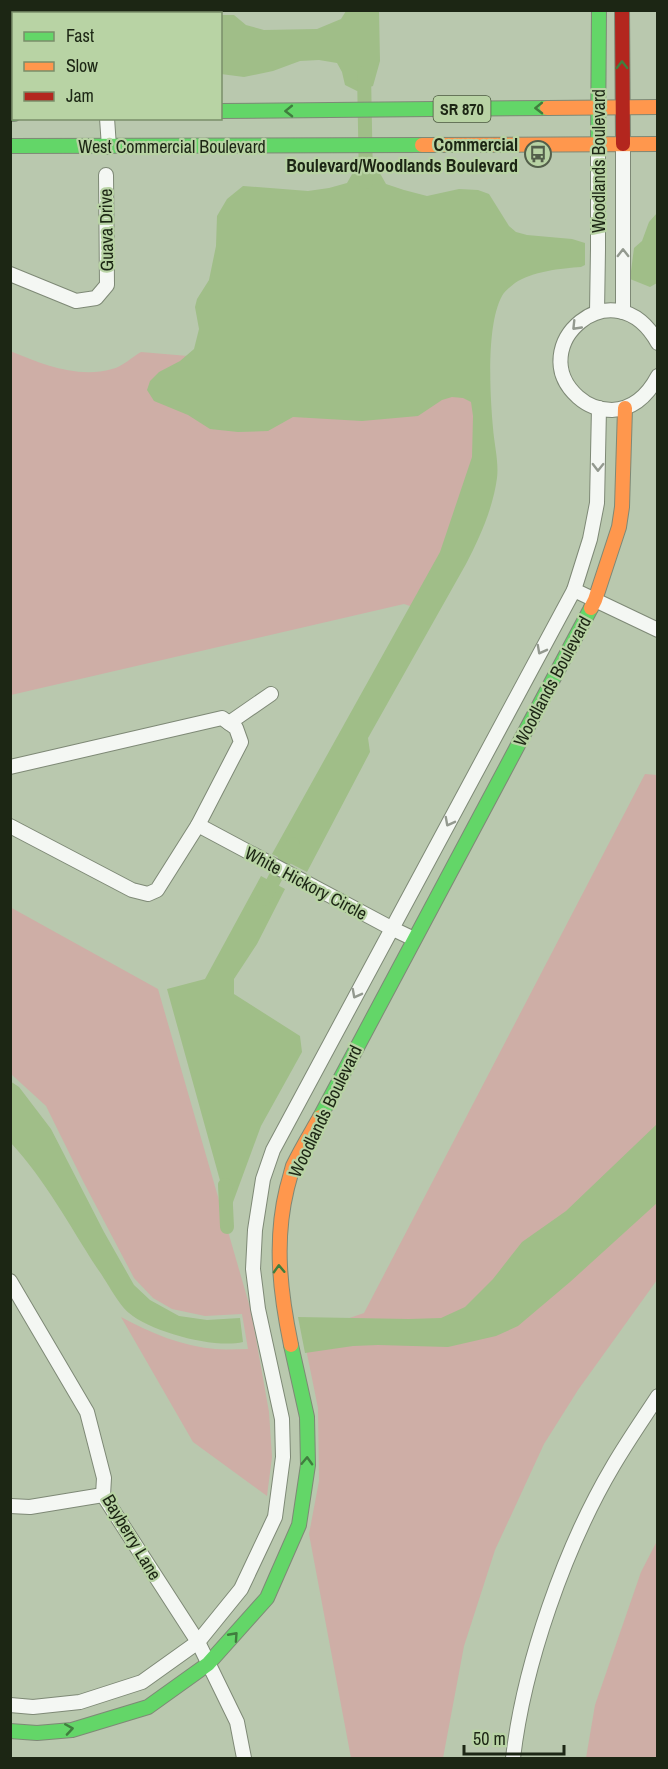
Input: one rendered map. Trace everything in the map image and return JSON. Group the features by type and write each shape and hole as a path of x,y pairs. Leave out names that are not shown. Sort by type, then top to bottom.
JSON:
{"main road":[{"name":"Woodlands Boulevard","path":"598,144 599,10"},
{"name":"Woodlands Boulevard","path":"622,10 623,144"},
{"name":"West Commercial Boulevard","path":"222,111 657,107"},
{"name":"West Commercial Boulevard","path":"10,146 657,144"},
{"name":"Woodlands Boulevard","path":"10,1731 37,1733 72,1730 148,1707 208,1664 267,1598 299,1525 308,1465 307,1417 284,1311 279,1274 279,1240 283,1205 293,1167 596,600 620,526 625,408"}],"street":[{"path":"107,120 109,147"},
{"name":"Woodlands Boulevard","path":"597,312 598,144"},
{"name":"Woodlands Boulevard","path":"623,144 623,312"},
{"name":"Guava Drive","path":"10,274 76,301 96,298 107,285 106,175"},
{"path":"657,343 650,329 638,318 610,310 597,312 582,319 570,330 563,345 560,361 564,377 572,391 584,402 599,408 612,410 625,408 640,400 651,389 657,376"},
{"name":"Woodlands Boulevard","path":"10,1706 33,1707 80,1702 142,1682 198,1642 241,1589 275,1517 283,1457 282,1419 258,1309 253,1269 255,1230 263,1179 273,1150 574,590 590,539 597,503 599,408"},
{"path":"574,590 657,630"},
{"path":"229,723 270,694"},
{"path":"10,767 222,718 236,728 241,742 198,825 157,890 148,894 132,890 10,826"},
{"name":"White Hickory Circle","path":"198,825 414,939"},
{"name":"Bayberry Lane","path":"10,1281 87,1412 104,1478 103,1495 198,1642 237,1722 244,1758"},
{"path":"513,1758 527,1683 550,1606 574,1545 612,1467 657,1396"},
{"path":"10,1506 30,1507 103,1495"}],"shaded area":[{"path":"346,11 379,11 380,61 373,86 357,91 345,85 337,63 319,60 300,61 273,71 244,77 222,74 222,15 234,15 246,25 264,30 317,29 341,19"},
{"path":"371,165 377,168 386,184 427,196 459,189 478,190 489,194 509,226 516,232 572,239 585,243 585,265 529,276 515,283 502,296 493,324 491,342 491,398 497,472 489,511 466,564 368,738 370,752 307,872 272,854 440,552 472,457 471,402 463,398 452,397 442,400 418,416 362,421 293,417 268,431 238,432 210,429 188,415 154,401 147,390 150,381 159,372 180,361 194,349 199,329 195,307 197,299 209,280 216,246 217,216 227,199 243,186 308,191 329,188 347,183 355,169"},
{"path":"657,213 657,283 650,287 630,279 634,248 642,241 649,222"},
{"path":"10,351 60,369 86,372 116,368 141,352 474,380 486,448 419,609 404,604 11,695"},
{"path":"645,774 657,775 657,1280 578,1390 544,1444 495,1550 464,1646 443,1758 351,1758 309,1534 319,1481 318,1408 303,1334 364,1313"},
{"path":"261,876 285,889 257,944 234,979 234,994 300,1036 302,1052 261,1126 229,1213 167,989 205,979"},
{"path":"10,907 158,989 251,1311 269,1412 272,1457 267,1496 193,1442 121,1317 178,1342 215,1349 248,1349 242,1314 205,1316 172,1309 153,1298 134,1278 46,1106 11,1074"},
{"path":"10,1081 19,1087 51,1129 134,1285 150,1300 179,1316 207,1320 240,1318 243,1342 216,1343 184,1337 152,1327 125,1309 46,1188 11,1143"},
{"path":"657,1124 657,1203 518,1326 496,1336 448,1347 353,1346 305,1353 298,1317 441,1318 465,1307 493,1279 522,1242 566,1211"},
{"path":"657,1541 657,1758 586,1758 595,1705 641,1572"}],"waterway":[{"path":"364,73 366,182"},
{"path":"264,899 293,844"},
{"path":"225,1185 227,1227"}],"traffic: fast":[{"path":"598,144 599,10"},
{"path":"222,111 547,108"},
{"path":"10,146 422,145"},
{"path":"320,1117 591,608"},
{"path":"10,1731 37,1733 72,1730 148,1707 208,1664 267,1598 299,1525 308,1465 307,1417 291,1345"}],"traffic: slow":[{"path":"547,108 658,107"},
{"path":"422,145 658,144"},
{"path":"591,608 619,527 622,507 625,408"},
{"path":"291,1345 281,1286 280,1247 283,1208 293,1166 320,1117"}],"traffic: jam":[{"path":"622,10 623,144"}],"place":[{"name":"Commercial Boulevard/Woodlands Boulevard","path":"538,154"}]}
